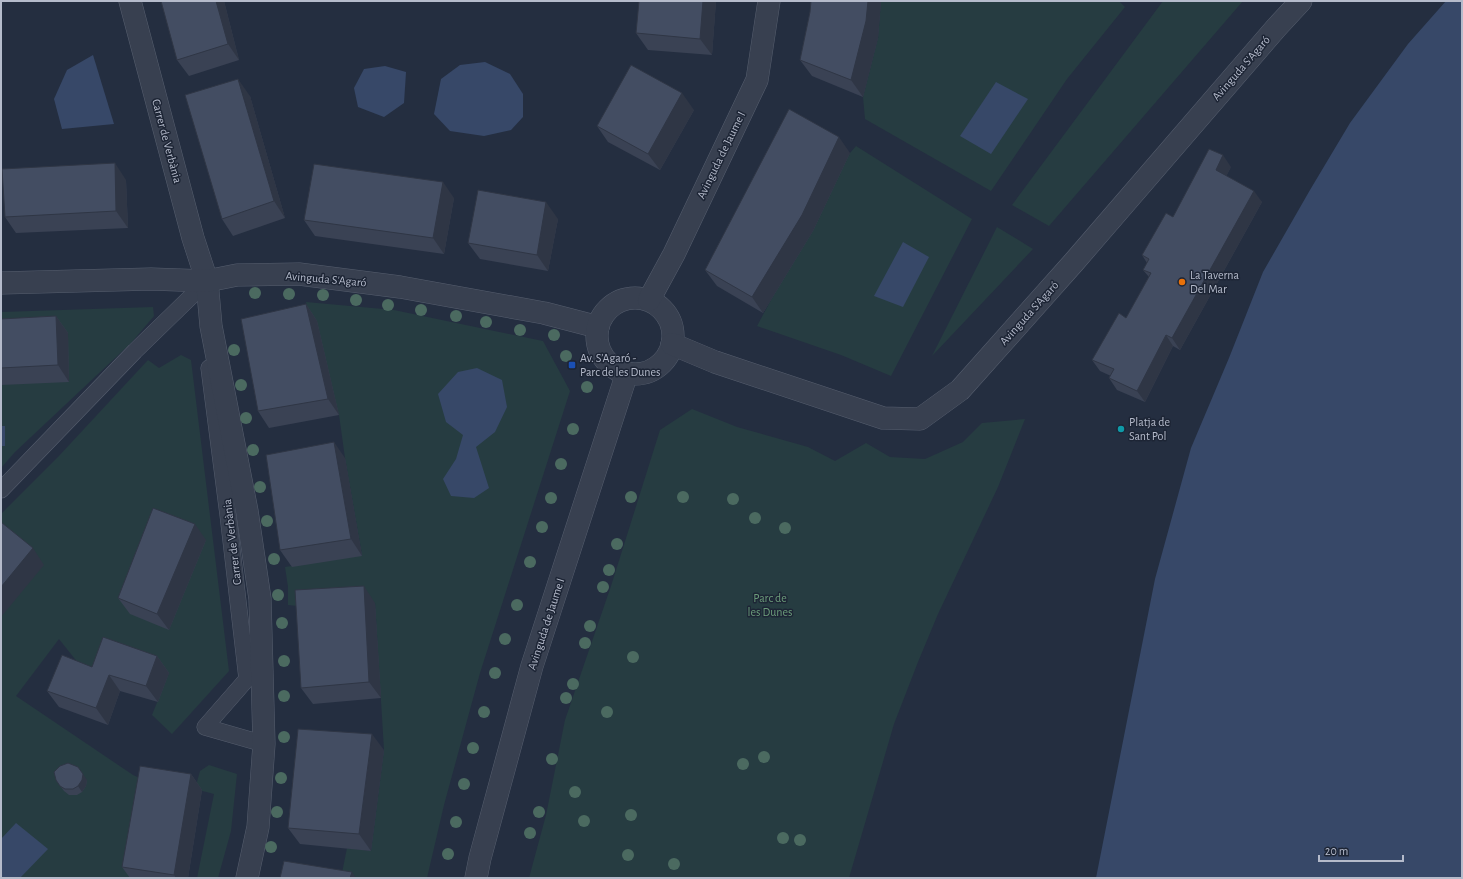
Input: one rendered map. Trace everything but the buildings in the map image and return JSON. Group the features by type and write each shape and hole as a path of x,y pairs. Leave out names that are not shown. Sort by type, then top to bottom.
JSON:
{"street":[{"name":"Carrer de Verbània","path":"130,1 191,231 206,281 211,326 246,503 260,599 264,744 258,827 247,878"},
{"name":"Avinguda de Jaume I","path":"649,300 674,254 757,80 769,1"},
{"name":"Avinguda S'Agaró","path":"672,344 715,362 883,418 920,419 960,390 1074,262 1301,1"},
{"name":"Avinguda S'Agaró","path":"1,283 151,279 206,281 237,275 299,274 400,287 544,313 598,327"},
{"path":"634,298 649,300 659,306 666,313 671,323 673,333 672,344 669,353 655,368 641,373 626,373 613,366 603,355 598,342 598,327 606,312 618,302 634,298"},
{"name":"Avinguda de Jaume I","path":"476,878 480,858 532,666 626,373"}],"lane":[{"path":"1,490 135,351 206,281"},
{"name":"Carrer de Verbània","path":"206,281 206,346 247,679 205,727 264,744"}],"green space":[{"path":"881,1 1119,1 1125,7 1067,79 991,191 865,119 863,97 878,38"},
{"path":"1163,1 1243,1 1049,226 1012,205"},
{"path":"856,146 972,219 891,376 841,355 757,326 850,153"},
{"path":"997,227 1033,249 932,356"},
{"path":"306,302 394,310 543,341 570,391 480,673 444,805 427,878 341,878 347,848 371,851 384,750 375,603 307,607 288,605 288,587 285,567 362,555 339,415 310,323"},
{"path":"153,307 154,316 131,343 15,452 1,468 1,312"},
{"path":"181,355 191,360 229,671 172,734 152,715 169,673 90,678 59,639 16,696 133,775 151,783 135,878 1,878 1,514 58,457 148,360 159,368"},
{"name":"Parc de les Dunes","path":"692,409 737,427 808,447 835,461 866,443 890,457 925,459 963,442 982,423 1025,419 998,487 938,614 894,724 849,878 529,878 546,815 565,720 611,586 660,430"},
{"path":"209,765 237,774 231,831 218,878 197,878 214,794 195,789 200,771"}],"water":[{"path":"1446,1 1462,1 1462,878 1096,878 1155,579 1191,448 1263,272 1350,123 1408,44"},
{"path":"93,55 114,124 62,129 54,99 67,70"},
{"path":"485,62 510,74 523,94 523,117 511,130 484,136 450,131 434,114 441,79 460,65"},
{"path":"385,66 406,72 404,103 384,117 358,107 354,88 364,69"},
{"path":"996,82 1028,99 991,154 960,136"},
{"path":"903,242 929,257 903,307 874,296"},
{"path":"477,368 502,380 507,407 495,432 476,447 489,488 474,498 451,496 443,479 456,459 463,435 446,422 438,394 458,372"},
{"path":"1,426 5,426 5,446 1,446"},
{"path":"16,823 48,849 20,878 1,878 1,839"}],"place":[{"name":"La Taverna Del Mar","path":"1182,282"},
{"name":"Av. S’Agaró - Parc de les Dunes","path":"572,365"},
{"name":"Platja de Sant Pol","path":"1121,429"}]}
